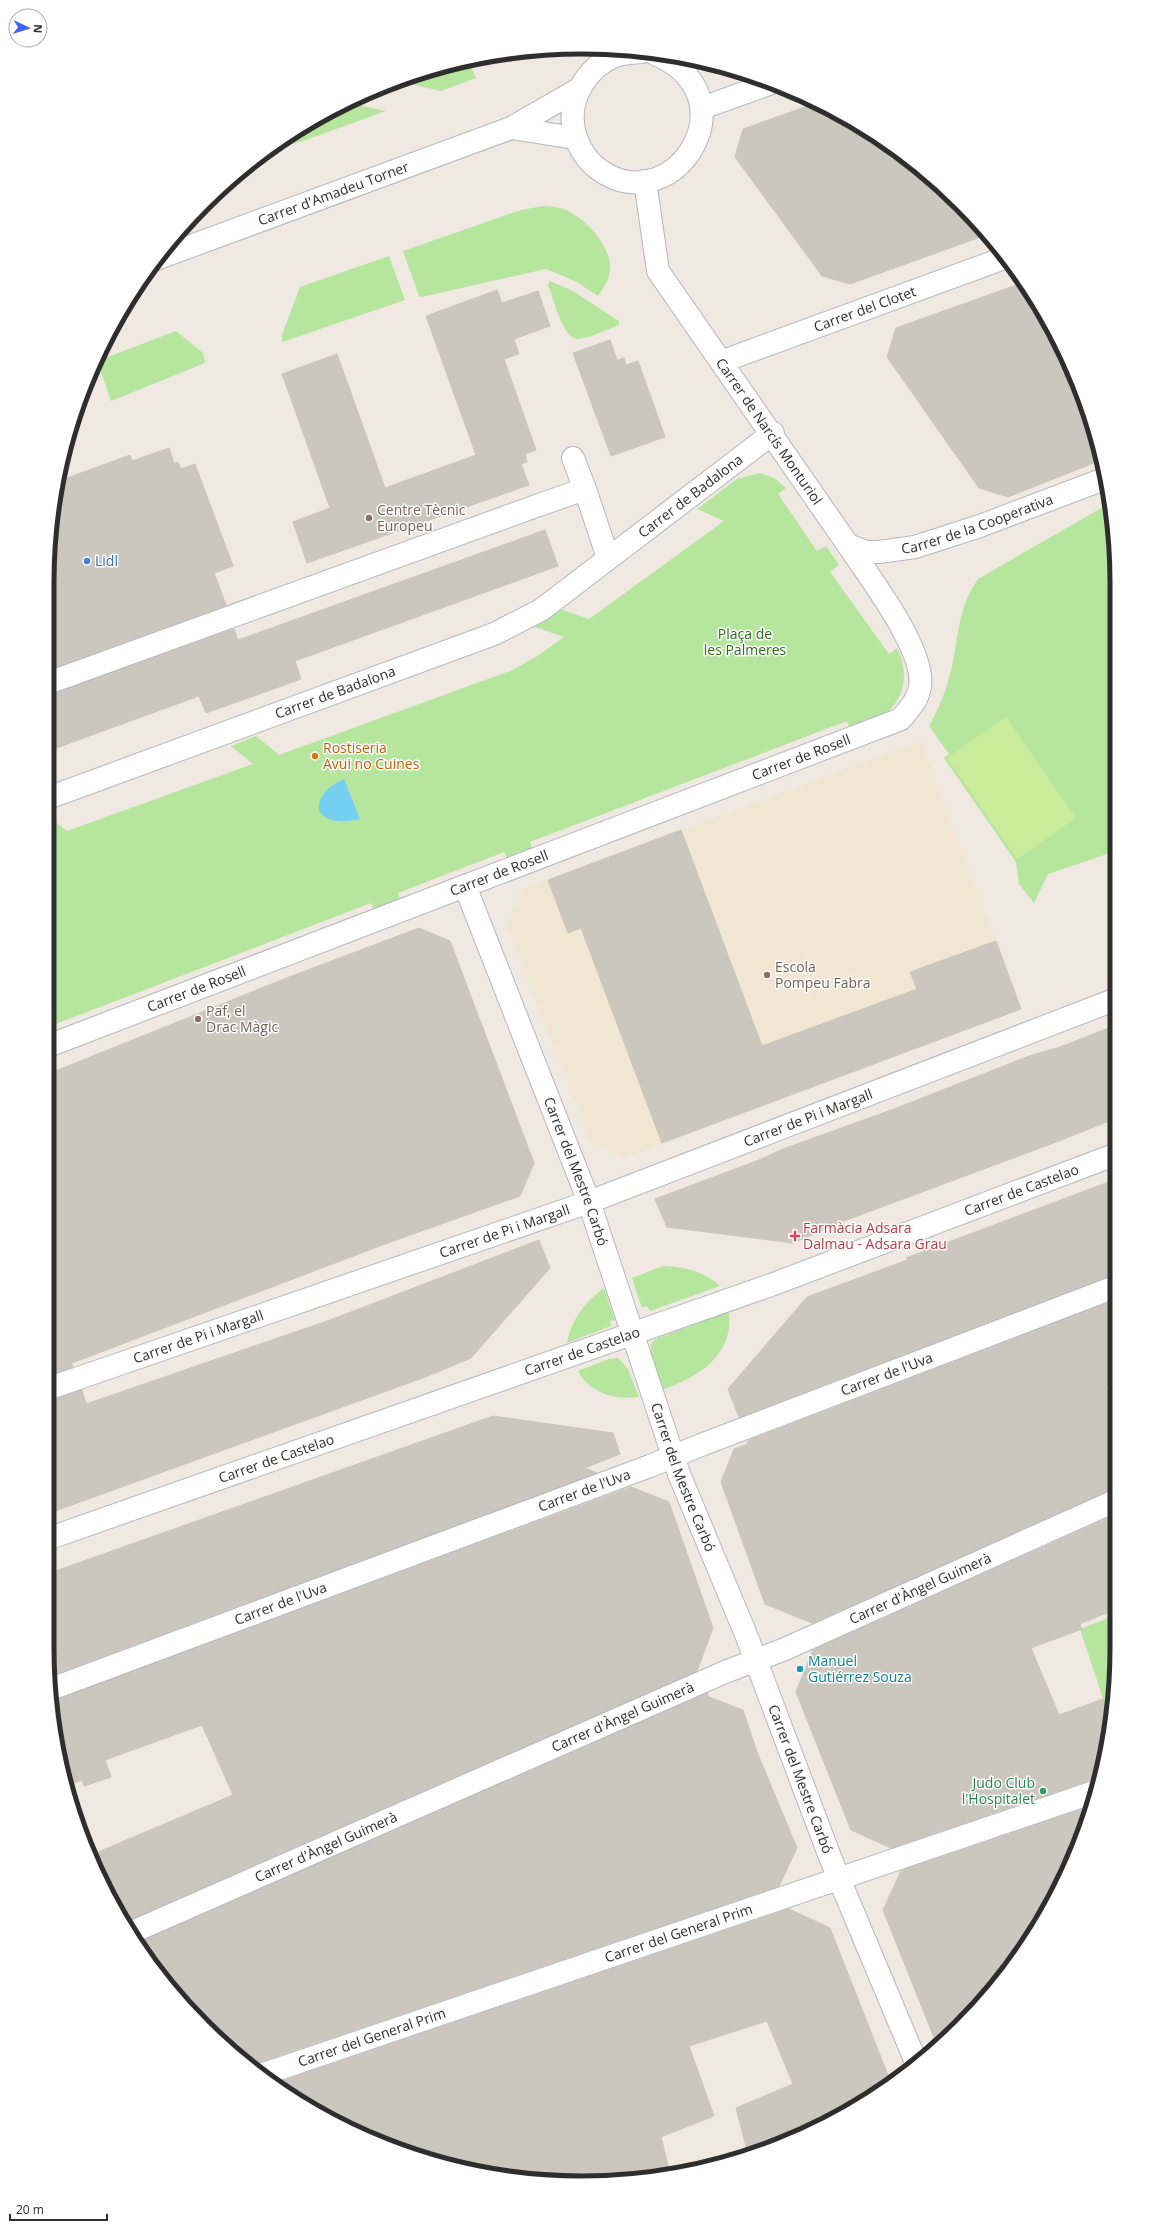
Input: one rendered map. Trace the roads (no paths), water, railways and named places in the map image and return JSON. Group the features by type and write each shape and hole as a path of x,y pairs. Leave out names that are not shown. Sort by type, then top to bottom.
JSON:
{"street":[{"path":"609,55 601,64 588,75 579,89 573,112 572,123 575,138 584,155 598,169 611,177 627,181 645,181 656,179 670,172 692,150 700,130 702,108 698,94 692,82 681,70 670,62"},
{"path":"702,108 763,86"},
{"name":"Carrer d'Amadeu Torner","path":"168,254 511,128 579,89"},
{"name":"Carrer d'Amadeu Torner","path":"511,128 575,138"},
{"name":"Carrer de Narcís Monturiol","path":"645,181 658,271 773,433 883,598 914,651 920,673"},
{"name":"Carrer del Clotet","path":"723,361 1000,260"},
{"name":"Carrer de Badalona","path":"54,796 494,634 541,610 773,433"},
{"path":"573,458 608,558"},
{"name":"Carrer de la Cooperativa","path":"848,545 866,552 878,552 915,546 980,526 1100,480"},
{"path":"54,681 585,489"},
{"name":"Carrer de Rosell","path":"54,1044 901,719 913,705 920,688 920,673"},
{"name":"Carrer del Mestre Carbó","path":"465,886 589,1202 634,1333 673,1456 756,1660 840,1879 914,2058"},
{"name":"Carrer de Pi i Margall","path":"54,1387 589,1202 1110,1002"},
{"name":"Carrer de Castelao","path":"54,1537 771,1285 1110,1157"},
{"name":"Carrer de l'Uva","path":"56,1687 673,1456 1110,1289"},
{"name":"Carrer d'Àngel Guimerà","path":"136,1930 756,1660 1110,1503"},
{"name":"Carrer del General Prim","path":"269,2072 1089,1794"}],"water":[{"path":"344,779 360,819 349,821 332,820 327,818 319,811 320,800 326,791 334,784"}],"place":[{"name":"Centre Tècnic Europeu","path":"369,518"},
{"name":"Lidl","path":"87,561"},
{"name":"Rostiseria Avui no Cuines","path":"315,756"},
{"name":"Escola Pompeu Fabra","path":"767,975"},
{"name":"Paf, el Drac Màgic","path":"198,1019"},
{"name":"Farmàcia Adsara Dalmau - Adsara Grau","path":"795,1236"},
{"name":"Manuel Gutiérrez Souza","path":"800,1669"},
{"name":"Judo Club l'Hospitalet","path":"1043,1791"}],"park label":[{"name":"Plaça de les Palmeres","path":"745,642"}]}
